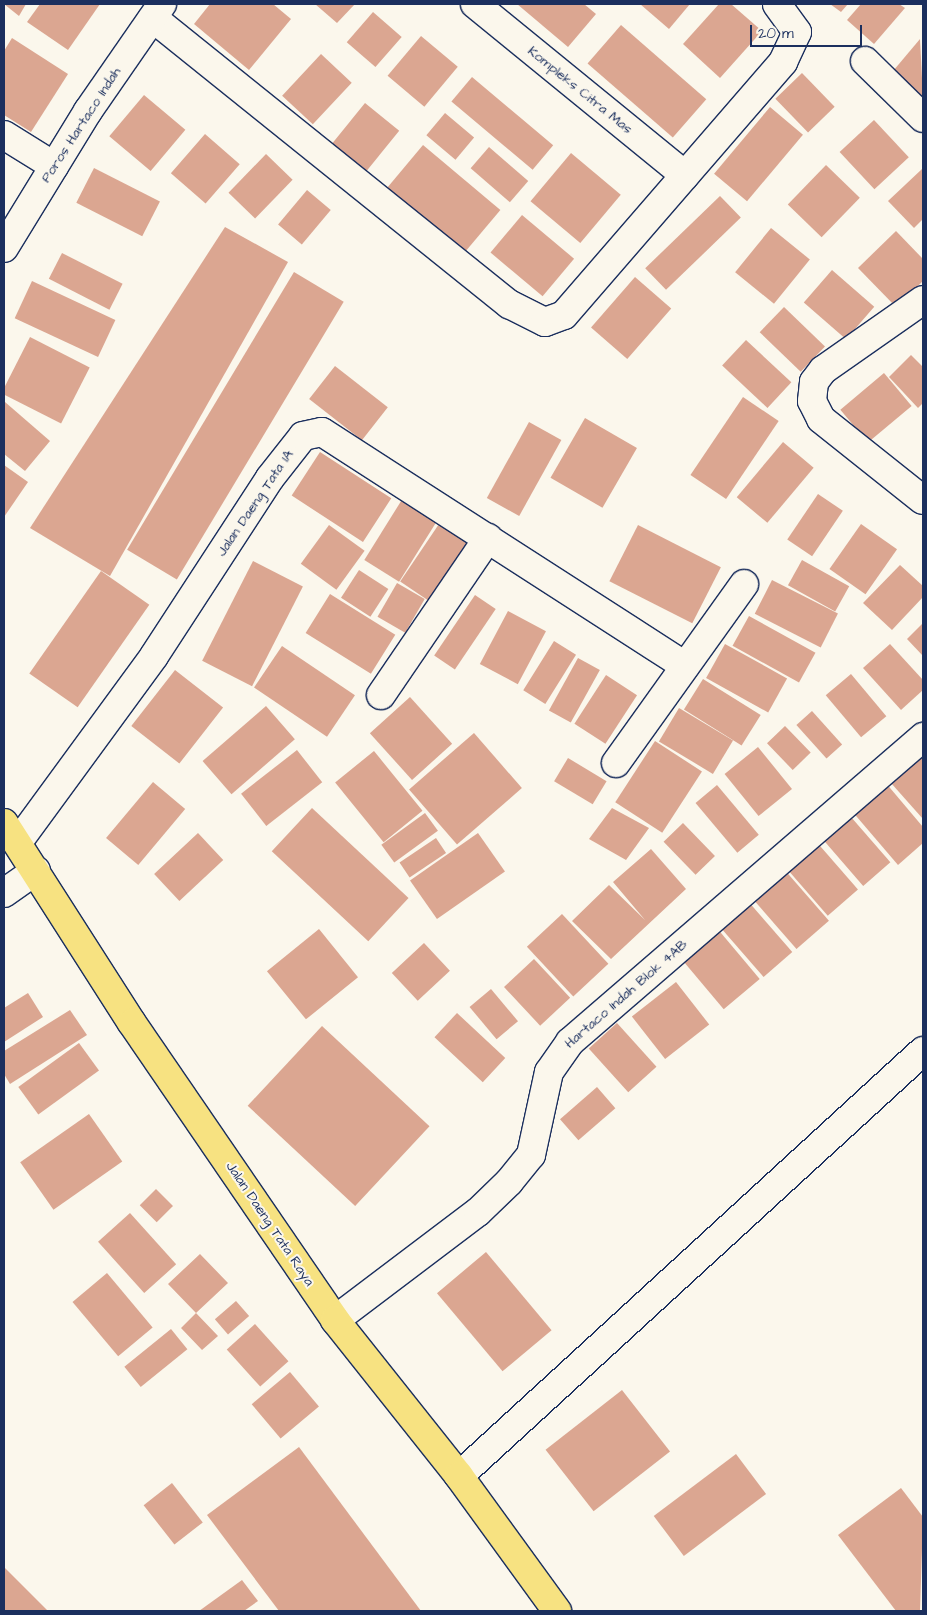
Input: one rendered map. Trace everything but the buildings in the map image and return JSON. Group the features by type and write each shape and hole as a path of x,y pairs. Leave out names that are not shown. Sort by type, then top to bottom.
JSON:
{"main road":[{"name":"Jalan Daeng Tata Raya","path":"11,833 132,1023 335,1320 459,1476 557,1611"}],"street":[{"name":"Kompleks Citra Mas","path":"475,4 685,175"},
{"path":"158,11 509,304 545,322 564,315 792,48 797,32 777,4"},
{"name":"Poros Hartaco Indah","path":"4,248 54,166 158,11"},
{"path":"865,61 923,118"},
{"path":"4,135 54,166"},
{"path":"923,300 823,370 814,382 814,410 923,500"},
{"name":"Jalan Daeng Tata 1A","path":"11,833 154,656 265,486 303,436 322,432 685,666"},
{"path":"381,695 488,538"},
{"path":"616,763 744,584"},
{"name":"Hartaco Indah Blok 4AB","path":"335,1320 478,1212 509,1182 531,1155 550,1072 570,1042 923,737"},
{"path":"4,893 36,871"},
{"path":"459,1476 923,1051"}]}
